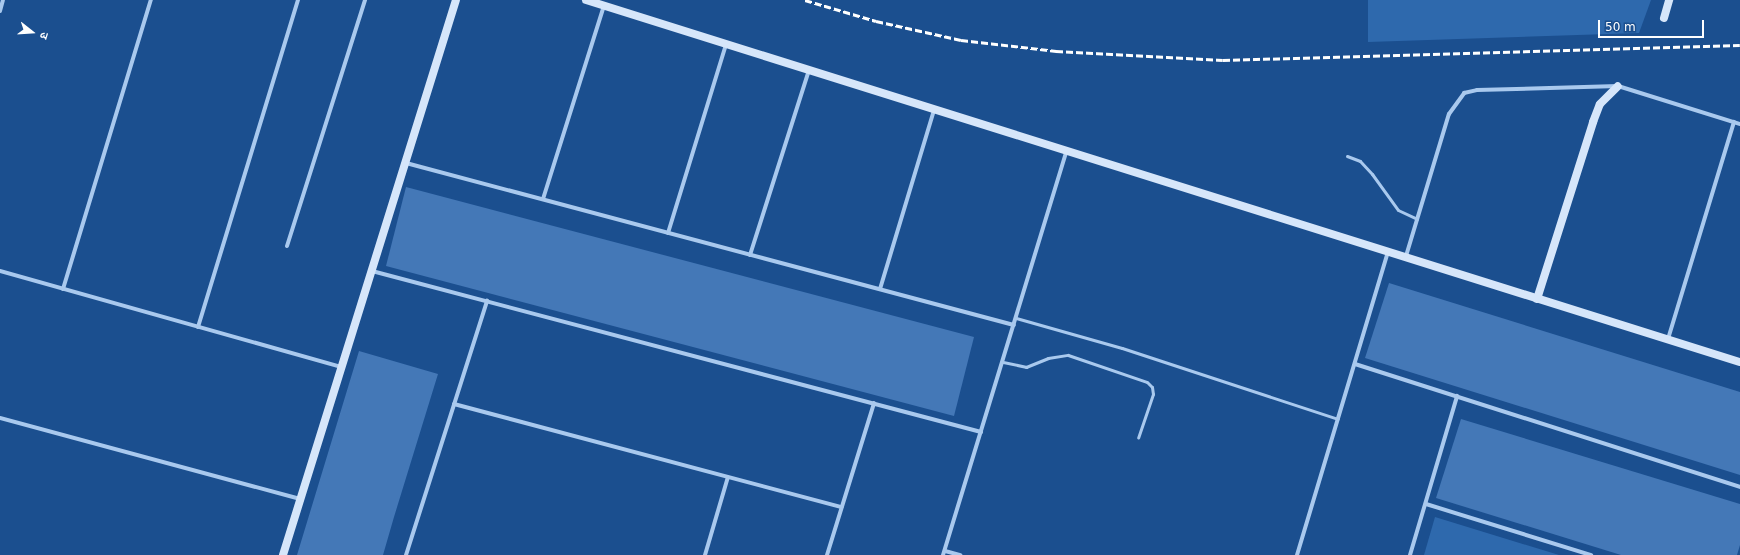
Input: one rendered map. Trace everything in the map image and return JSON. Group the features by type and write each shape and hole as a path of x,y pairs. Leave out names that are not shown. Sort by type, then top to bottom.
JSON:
{"street":[{"path":"0,11 3,0"},
{"path":"63,289 151,0"},
{"path":"198,327 298,0"},
{"path":"288,246 365,0"},
{"path":"283,555 456,0"},
{"path":"586,0 1388,250 1740,362"},
{"path":"1664,18 1669,0"},
{"path":"543,199 604,6"},
{"path":"668,233 726,44"},
{"path":"750,255 809,69"},
{"path":"1537,298 1593,122 1600,104 1618,86"},
{"path":"1406,256 1449,114 1464,93 1477,90 1618,86 1740,124"},
{"path":"880,289 934,108"},
{"path":"1668,339 1734,122"},
{"path":"960,555 944,553 1067,150"},
{"path":"406,163 1014,325"},
{"path":"1297,555 1388,250"},
{"path":"0,271 342,367"},
{"path":"372,271 981,432"},
{"path":"406,555 487,301"},
{"path":"1355,364 1740,488"},
{"path":"1410,555 1457,396"},
{"path":"827,555 874,403"},
{"path":"454,404 842,507"},
{"path":"0,418 301,499"},
{"path":"705,555 728,477"},
{"path":"1426,504 1591,555"}],"lane":[{"path":"1347,156 1360,162 1372,174 1398,210 1417,219"},
{"path":"1016,318 1122,348 1338,419"},
{"path":"1003,362 1026,367 1048,358 1068,355 1147,382 1153,394 1138,438"}],"shaded area":[{"path":"1368,0 1651,0 1639,33 1368,42"},
{"path":"1435,517 1559,555 1424,555"}],"building":[{"path":"406,187 974,337 954,416 386,266"},
{"path":"1389,283 1740,392 1740,475 1365,358"},
{"path":"359,351 438,374 383,555 297,555"},
{"path":"1461,419 1740,504 1740,545 1737,555 1621,555 1436,498"}],"railway":[{"path":"805,0 876,21 961,40 1056,51 1223,60 1740,45"}]}
